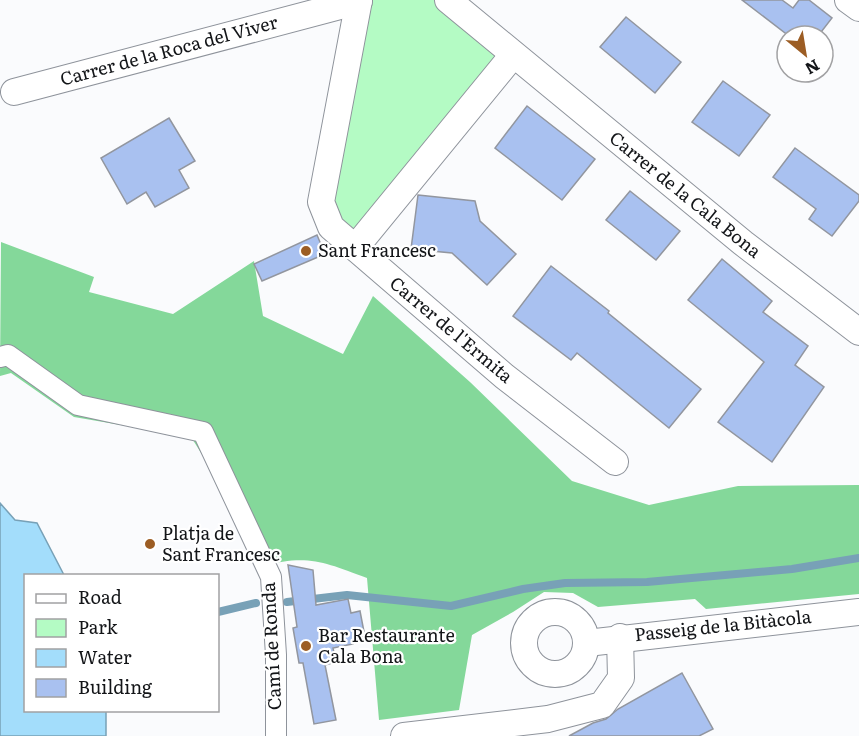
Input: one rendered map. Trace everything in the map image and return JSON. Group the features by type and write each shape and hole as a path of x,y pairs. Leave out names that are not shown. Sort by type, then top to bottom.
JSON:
{"street":[{"name":"Carrer de la Roca del Viver","path":"14,92 359,0"},
{"name":"Carrer de l'Ermita","path":"359,0 321,202 331,227 504,376 615,462"},
{"name":"Carrer de la Cala Bona","path":"448,0 743,243 859,333"},
{"path":"848,0 859,8"},
{"path":"355,248 513,55"},
{"name":"Camí de Ronda","path":"0,357 8,355 78,405 203,432 271,577 276,656 276,736"},
{"name":"Passeig de la Bitàcola","path":"587,643 859,612"},
{"path":"404,736 548,719 602,705 621,678 620,638"}],"green space":[{"path":"359,0 448,0 513,55 355,248 321,202"},
{"path":"1,242 94,277 89,292 173,314 254,261 263,316 343,354 373,296 470,382 572,481 649,505 738,486 859,485 859,594 706,609 695,599 598,607 573,593 544,592 472,635 459,710 379,720 367,578 327,564 304,560 262,566 227,494 191,437 74,417 11,373 0,376"}],"water":[{"path":"0,503 15,520 37,523 63,574 24,574 24,712 106,712 106,736 0,736"}],"building":[{"path":"742,0 782,0 793,8 799,0 809,0 832,18 827,24 775,25"},
{"path":"626,17 681,62 655,93 600,47"},
{"path":"723,81 770,115 739,156 692,122"},
{"path":"527,106 595,159 562,200 495,148"},
{"path":"169,118 195,161 179,170 189,188 155,207 146,192 127,204 101,158"},
{"path":"795,148 859,195 859,201 832,236 809,219 816,209 773,177"},
{"path":"630,191 680,231 656,260 606,220"},
{"path":"418,195 475,201 480,221 516,254 487,285 452,253 411,249"},
{"path":"317,235 325,254 262,281 254,264"},
{"path":"722,259 772,301 763,312 808,346 795,365 824,387 772,462 718,422 764,362 688,300"},
{"path":"551,266 609,311 608,313 701,389 669,428 577,353 571,360 513,316"},
{"path":"288,565 313,570 316,605 348,599 351,613 360,611 365,637 353,639 353,644 333,648 336,662 325,665 336,720 314,724 303,663 299,663 293,628 297,627"},
{"path":"682,673 713,729 699,736 569,736 606,719 618,709"}],"waterway":[{"path":"287,602 347,595 451,606 523,589 565,583 647,582 792,569 859,558"},
{"path":"219,612 256,603"}],"place":[{"name":"Sant Francesc","path":"306,251"},
{"name":"Platja de Sant Francesc","path":"150,544"},
{"name":"Bar Restaurante Cala Bona","path":"306,646"}]}
